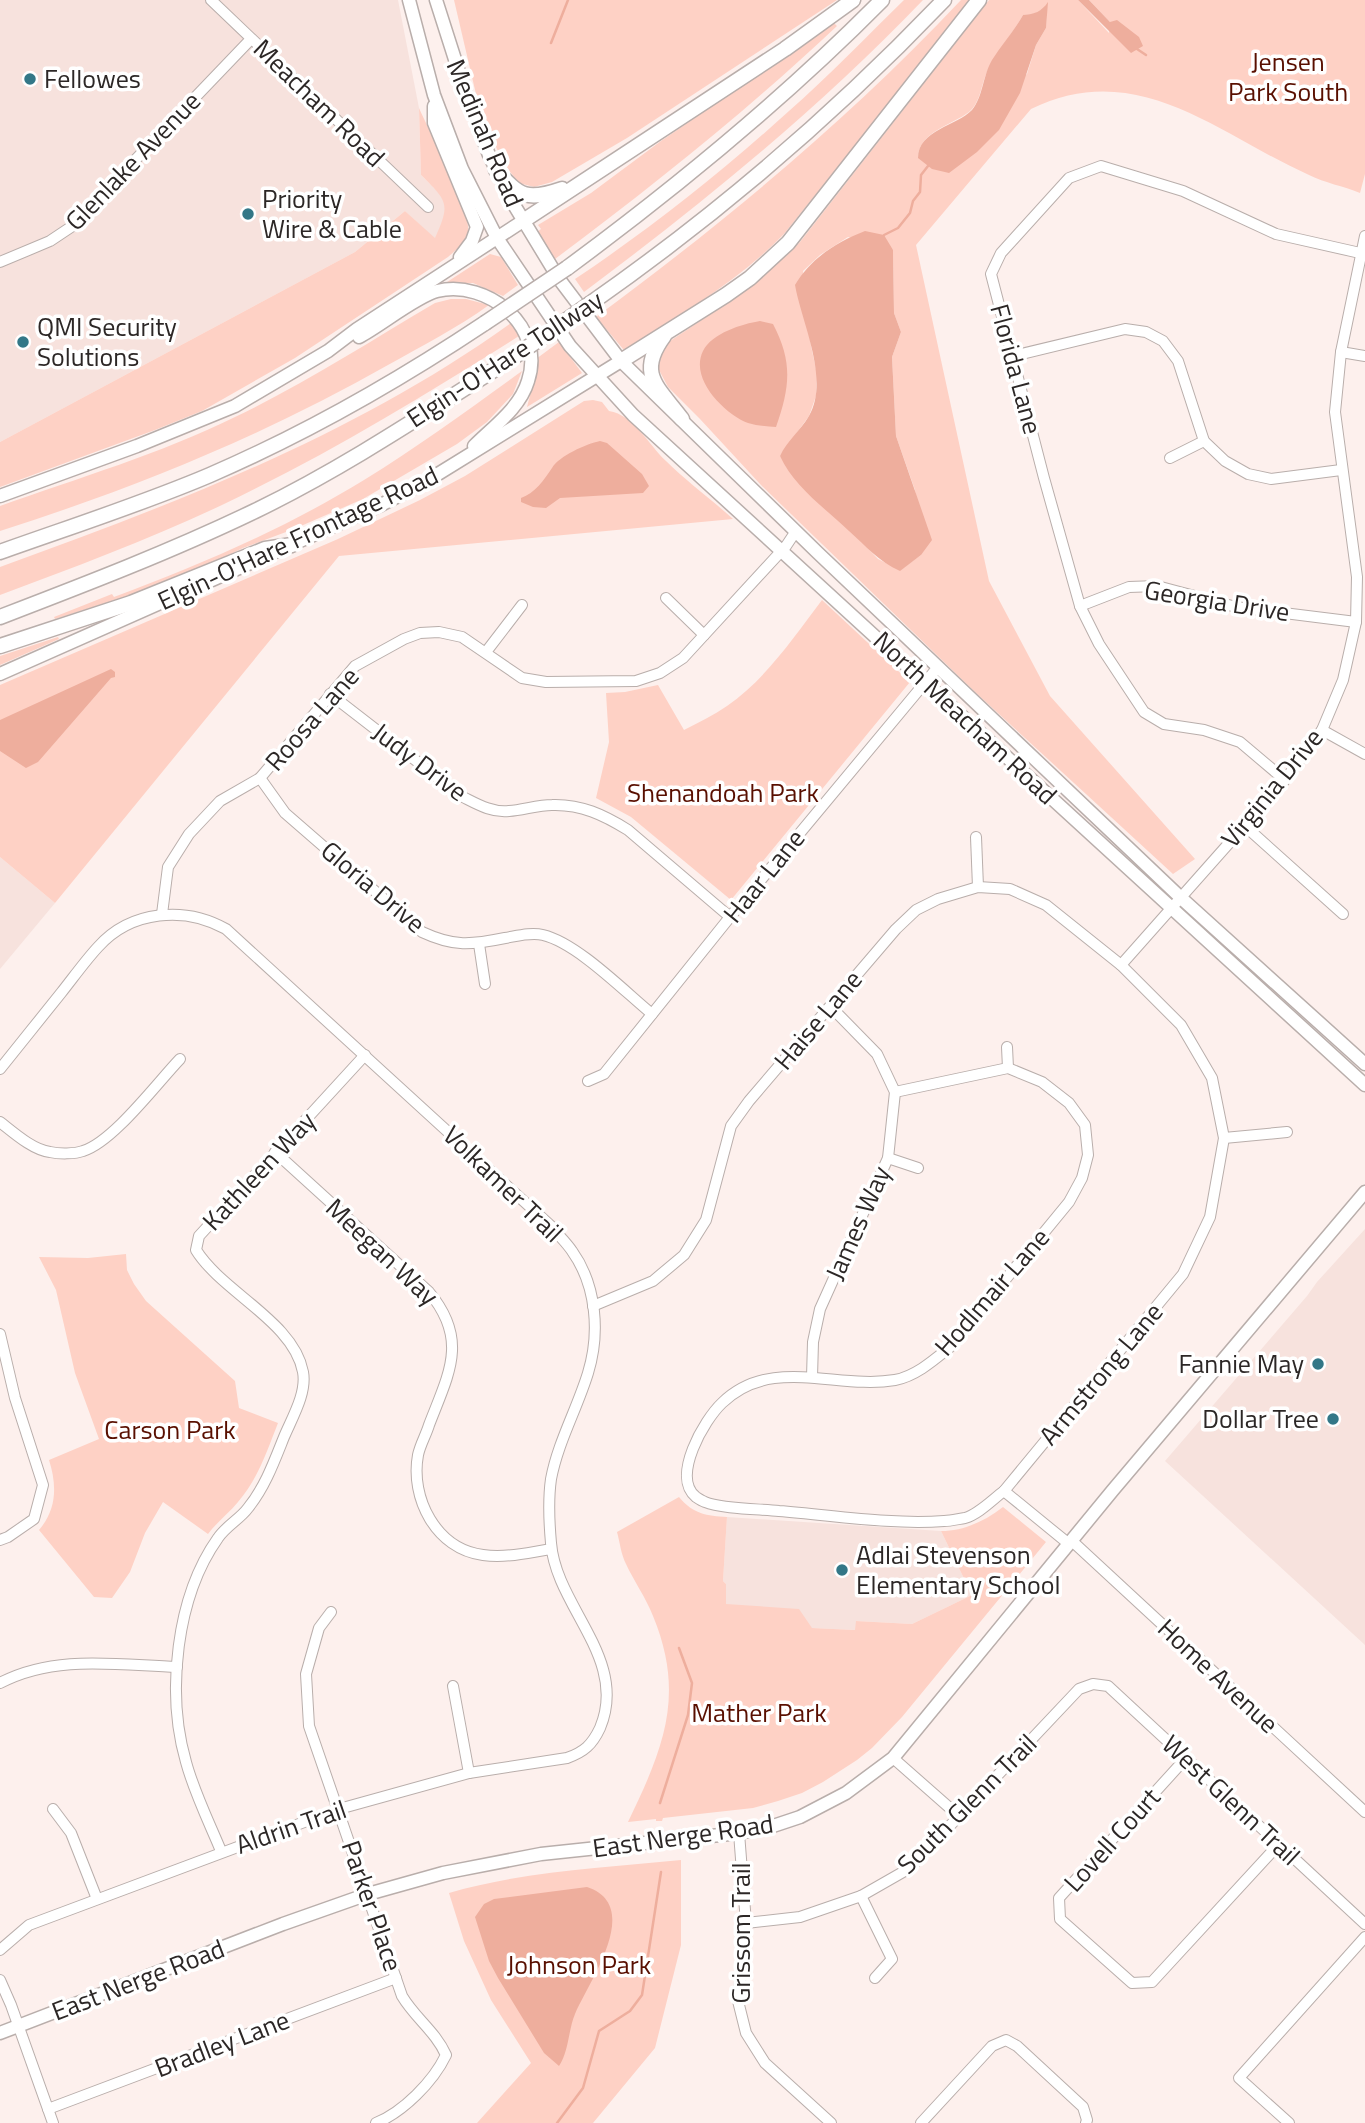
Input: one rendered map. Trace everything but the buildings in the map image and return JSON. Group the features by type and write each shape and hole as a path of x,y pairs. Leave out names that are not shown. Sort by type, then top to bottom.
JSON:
{"highway":[{"path":"523,221 785,49 853,0"},
{"name":"Elgin-O'Hare Tollway","path":"0,552 195,481 266,450 371,394 485,323 567,268 717,151 882,0"},
{"name":"Elgin-O'Hare Tollway","path":"0,617 178,546 257,510 338,467 511,359 592,303 716,208 792,145 858,85 944,0"},
{"path":"621,361 750,278 788,243 979,0"},
{"path":"496,170 519,193 531,197 580,183"},
{"path":"667,332 650,359 650,372 682,419"},
{"path":"0,646 131,603 265,549 292,545"}],"main road":[{"name":"Medinah Road","path":"409,0 434,96 462,169 497,238 570,346"},
{"name":"Medinah Road","path":"436,0 467,97 496,170 523,221 595,330"},
{"path":"434,96 434,123 477,227 466,250 452,266"},
{"path":"0,496 137,446 222,411 328,351 357,329 523,221"},
{"path":"328,351 361,336 433,292 470,290 499,302 520,325 526,337 531,353 529,381 521,398 509,412 459,461"},
{"name":"North Meacham Road","path":"595,330 621,361 938,667 1180,897 1365,1064"},
{"name":"North Meacham Road","path":"570,346 633,415 1365,1085"},
{"name":"Elgin-O'Hare Frontage Road","path":"0,674 379,506 459,461 621,361"},
{"name":"East Nerge Road","path":"0,2033 283,1924 368,1894 443,1872 541,1854 740,1833 800,1817 846,1793 893,1758 1070,1542 1365,1192"}],"street":[{"name":"Meacham Road","path":"211,0 428,207"},
{"name":"Glenlake Avenue","path":"0,262 50,241 71,227 251,39"},
{"name":"Florida Lane","path":"1285,780 1240,742 1205,730 1164,724 1143,712 1099,645 1080,606 991,274 1000,253 1069,178 1101,166 1182,191 1276,234 1360,253"},
{"name":"Virginia Drive","path":"1121,965 1285,780 1322,730 1343,680 1356,622 1357,577 1335,412 1341,352 1365,236"},
{"path":"1013,356 1125,329 1146,332 1163,341 1178,361 1204,441 1225,461 1248,474 1271,479 1341,470"},
{"path":"1341,352 1365,356"},
{"path":"1170,457 1204,441"},
{"name":"Roosa Lane","path":"162,914 167,867 189,834 220,801 260,778 355,666 420,633 439,632 462,637 522,678 546,682 636,681 660,673 683,659 796,531"},
{"name":"Georgia Drive","path":"1080,606 1129,587 1157,586 1236,607 1356,622"},
{"path":"666,598 704,635"},
{"path":"486,652 522,605"},
{"name":"Haar Lane","path":"588,1081 604,1074 730,917 938,667"},
{"name":"Judy Drive","path":"330,694 463,797 485,808 506,812 551,804 590,809 611,819 628,830 730,917"},
{"path":"1322,730 1365,754"},
{"name":"Gloria Drive","path":"260,778 285,813 422,932 456,945 542,934 570,947 652,1014"},
{"path":"1245,826 1343,914"},
{"path":"976,837 978,887"},
{"name":"Haise Lane","path":"593,1306 653,1281 684,1255 706,1220 731,1126 749,1101 896,929 916,910 938,899 978,887 1010,889 1046,905 1121,965"},
{"path":"0,1069 100,944 128,924 162,914"},
{"name":"Volkamer Trail","path":"162,914 192,915 211,920 226,929 552,1227 573,1251 584,1273 593,1306 596,1341 551,1478 548,1513 551,1549 562,1580 601,1660 607,1691 603,1719 594,1741"},
{"path":"479,944 485,984"},
{"name":"Armstrong Lane","path":"690,1491 706,1503 737,1507 897,1520 945,1521 969,1517 1004,1491 1183,1274 1210,1217 1224,1138 1212,1078 1181,1025 1121,965"},
{"path":"831,1007 877,1054 895,1092 1008,1068 1007,1047"},
{"name":"Kathleen Way","path":"221,1851 185,1762 177,1713 177,1667 181,1630 186,1608 202,1566 219,1536 248,1509 265,1483 300,1398 304,1373 295,1351 278,1329 205,1264 196,1250 199,1236 365,1055"},
{"path":"0,1122 23,1139 49,1152 82,1152 103,1140 122,1122 180,1059"},
{"name":"Hodlmair Lane","path":"690,1491 685,1474 697,1439 708,1418 740,1389 772,1377 812,1377 864,1383 898,1380 926,1367 950,1347 1069,1202 1082,1178 1088,1155 1085,1125 1069,1102 1042,1082 1008,1068"},
{"name":"James Way","path":"812,1377 813,1342 820,1309 888,1158 895,1092"},
{"path":"1224,1138 1287,1132"},
{"name":"Meegan Way","path":"275,1152 429,1292 443,1308 452,1330 449,1375 418,1454 416,1483 423,1508 436,1529 455,1545 480,1555 506,1556 551,1549"},
{"path":"888,1158 918,1168"},
{"path":"0,1334 15,1398 43,1485 33,1519 0,1540"},
{"name":"Home Avenue","path":"1004,1491 1070,1542 1365,1812"},
{"name":"Parker Place","path":"331,1612 319,1628 306,1674 309,1726 396,1978 411,2011 440,2040 446,2055 440,2067 416,2094 387,2118 376,2123"},
{"path":"0,1683 42,1666 75,1663 177,1667"},
{"name":"West Glenn Trail","path":"1093,1684 1108,1686 1365,1923"},
{"name":"South Glenn Trail","path":"746,1923 800,1917 861,1896 910,1868 1079,1689 1093,1684"},
{"path":"453,1686 469,1773"},
{"name":"Aldrin Trail","path":"0,1950 29,1925 339,1809 469,1773 567,1758 582,1753 594,1741"},
{"path":"893,1758 960,1817"},
{"name":"Lovell Court","path":"1186,1758 1059,1898 1060,1919 1132,1983 1152,1982 1279,1844"},
{"path":"53,1810 71,1833 97,1899"},
{"name":"Grissom Trail","path":"740,1833 746,1923 738,2001 746,2033 765,2063 831,2123"},
{"path":"861,1896 892,1959 875,1978"},
{"path":"1289,2123 1239,2078 1365,1937"},
{"name":"Bradley Lane","path":"48,2109 396,1978"},
{"path":"0,1980 52,2123"},
{"path":"920,2123 992,2046 1006,2040 1017,2046 1083,2107 1086,2123"}],"shaded area":[{"path":"0,0 398,0 419,108 421,175 442,196 446,206 443,222 435,239 405,211 355,252 0,442"},
{"path":"1078,0 1089,0 1110,22 1117,20 1139,37 1143,46 1131,53"},
{"path":"1048,2 1046,28 1036,45 1020,93 999,130 977,152 949,173 932,169 918,158 924,141 972,110 979,99 992,60 1023,15 1037,12"},
{"path":"865,231 884,235 893,250 894,313 901,332 892,357 896,436 932,540 921,555 900,571 873,553 811,496 793,478 780,456 809,416 817,385 816,369 795,285 801,275 826,252"},
{"path":"760,321 773,324 784,350 786,363 786,387 776,427 748,423 729,412 712,394 701,373 703,351 713,339 736,327"},
{"path":"600,441 607,443 642,474 649,486 643,493 560,498 546,508 521,502 521,498 535,489 560,459"},
{"path":"111,669 115,672 115,677 111,678 38,762 26,768 0,751 0,720"},
{"path":"0,857 55,903 0,969"},
{"path":"1365,1229 1365,1645 1165,1461"},
{"name":"Adlai Stevenson Elementary School","path":"727,1517 941,1531 972,1595 912,1624 857,1621 856,1630 812,1628 725,1604 726,1584 723,1581"},
{"path":"587,1887 603,1897 611,1910 612,1927 600,1964 575,2014 565,2054 559,2066 544,2053 498,1978 489,1961 475,1917 484,1904 494,1899"}],"green space":[{"path":"454,0 837,0 627,138 552,182 534,187 519,183 503,163 479,107"},
{"path":"904,0 923,0 843,79 760,153 584,292 575,279 658,220 764,134"},
{"path":"961,0 972,0 784,234 728,282 626,351 623,349 596,317 692,244 786,167 875,86"},
{"name":"Jensen Park South","path":"989,0 1078,0 1109,33 1110,22 1089,0 1365,0 1365,174 1360,193 1309,175 1176,107 1142,96 1107,92 1070,95 1031,109 916,245 989,581 1050,696 1195,859 1173,874 976,693 761,485 668,387 658,368 662,350 670,341 754,283 800,242","holes":["1047,4 1046,28 1036,45 1027,74 918,158 919,149 930,135 972,109 992,62 1023,15 1036,13","848,237 893,250 894,313 901,332 892,357 896,436 915,490 921,555 900,570 878,559 780,456 809,416 816,396 817,374 811,346 803,271 820,255"]},
{"path":"834,23 837,26 735,117 555,259 537,232 541,229 538,225 591,193 661,141"},
{"path":"419,108 457,189 467,221 467,235 454,252 295,358 202,411 0,487 0,442 355,252 405,211 435,238 443,217 444,203 421,175"},
{"path":"490,254 501,257 518,285 503,296 473,283 444,284"},
{"path":"466,299 489,305 342,390 247,437 150,478 0,531 0,506 148,454 207,430 286,391 435,303"},
{"path":"511,323 519,336 336,446 222,505 0,595 0,567 199,491 264,463 391,399 452,363"},
{"path":"559,342 582,373 527,407 537,368 536,359"},
{"path":"522,371 513,394 487,422 457,444 363,499 243,548 196,571 55,619 54,617 112,594 114,597 210,559 304,514 405,454"},
{"path":"584,401 602,402 609,411 626,418 659,454 733,519 339,556 55,903 0,857 0,685 338,539 420,500 465,476"},
{"name":"Shenandoah Park","path":"822,600 910,682 731,900 631,817 596,798 609,742 606,693 658,685 684,730 727,706 754,683 779,657"},
{"path":"58,637 59,639 0,665 0,656"},
{"name":"Carson Park","path":"126,1254 127,1270 146,1301 235,1381 239,1408 278,1423 251,1484 208,1534 163,1502 145,1533 130,1572 112,1598 94,1597 39,1530 49,1514 54,1497 49,1460 99,1439 75,1373 56,1290 39,1257 88,1258"},
{"name":"Mather Park","path":"679,1497 701,1513 727,1517 723,1581 726,1584 726,1604 799,1609 812,1628 855,1630 856,1621 912,1624 972,1595 941,1531 974,1524 1003,1507 1046,1542 902,1717 857,1760 802,1793 753,1808 663,1818 662,1821 656,1819 628,1822 660,1746 669,1697 663,1645 653,1616 624,1560 617,1532"},
{"name":"Johnson Park","path":"681,1860 681,1945 655,2048 593,2123 477,2123 531,2063 491,2000 464,1941 449,1893 535,1875"}],"waterway":[{"path":"551,43 568,0"},
{"path":"1137,49 1146,55"},
{"path":"884,235 898,228 910,213 913,201 920,192 921,175 928,166"},
{"path":"660,1803 688,1715 692,1683 679,1648"},
{"path":"557,2123 583,2088 599,2031 630,2011 642,1995 661,1872"}],"place":[{"name":"Fellowes","path":"30,79"},
{"name":"Priority Wire & Cable","path":"248,214"},
{"name":"QMI Security Solutions","path":"23,342"},
{"name":"Fannie May","path":"1318,1364"},
{"name":"Dollar Tree","path":"1333,1419"},
{"name":"Adlai Stevenson Elementary School","path":"842,1570"}]}
